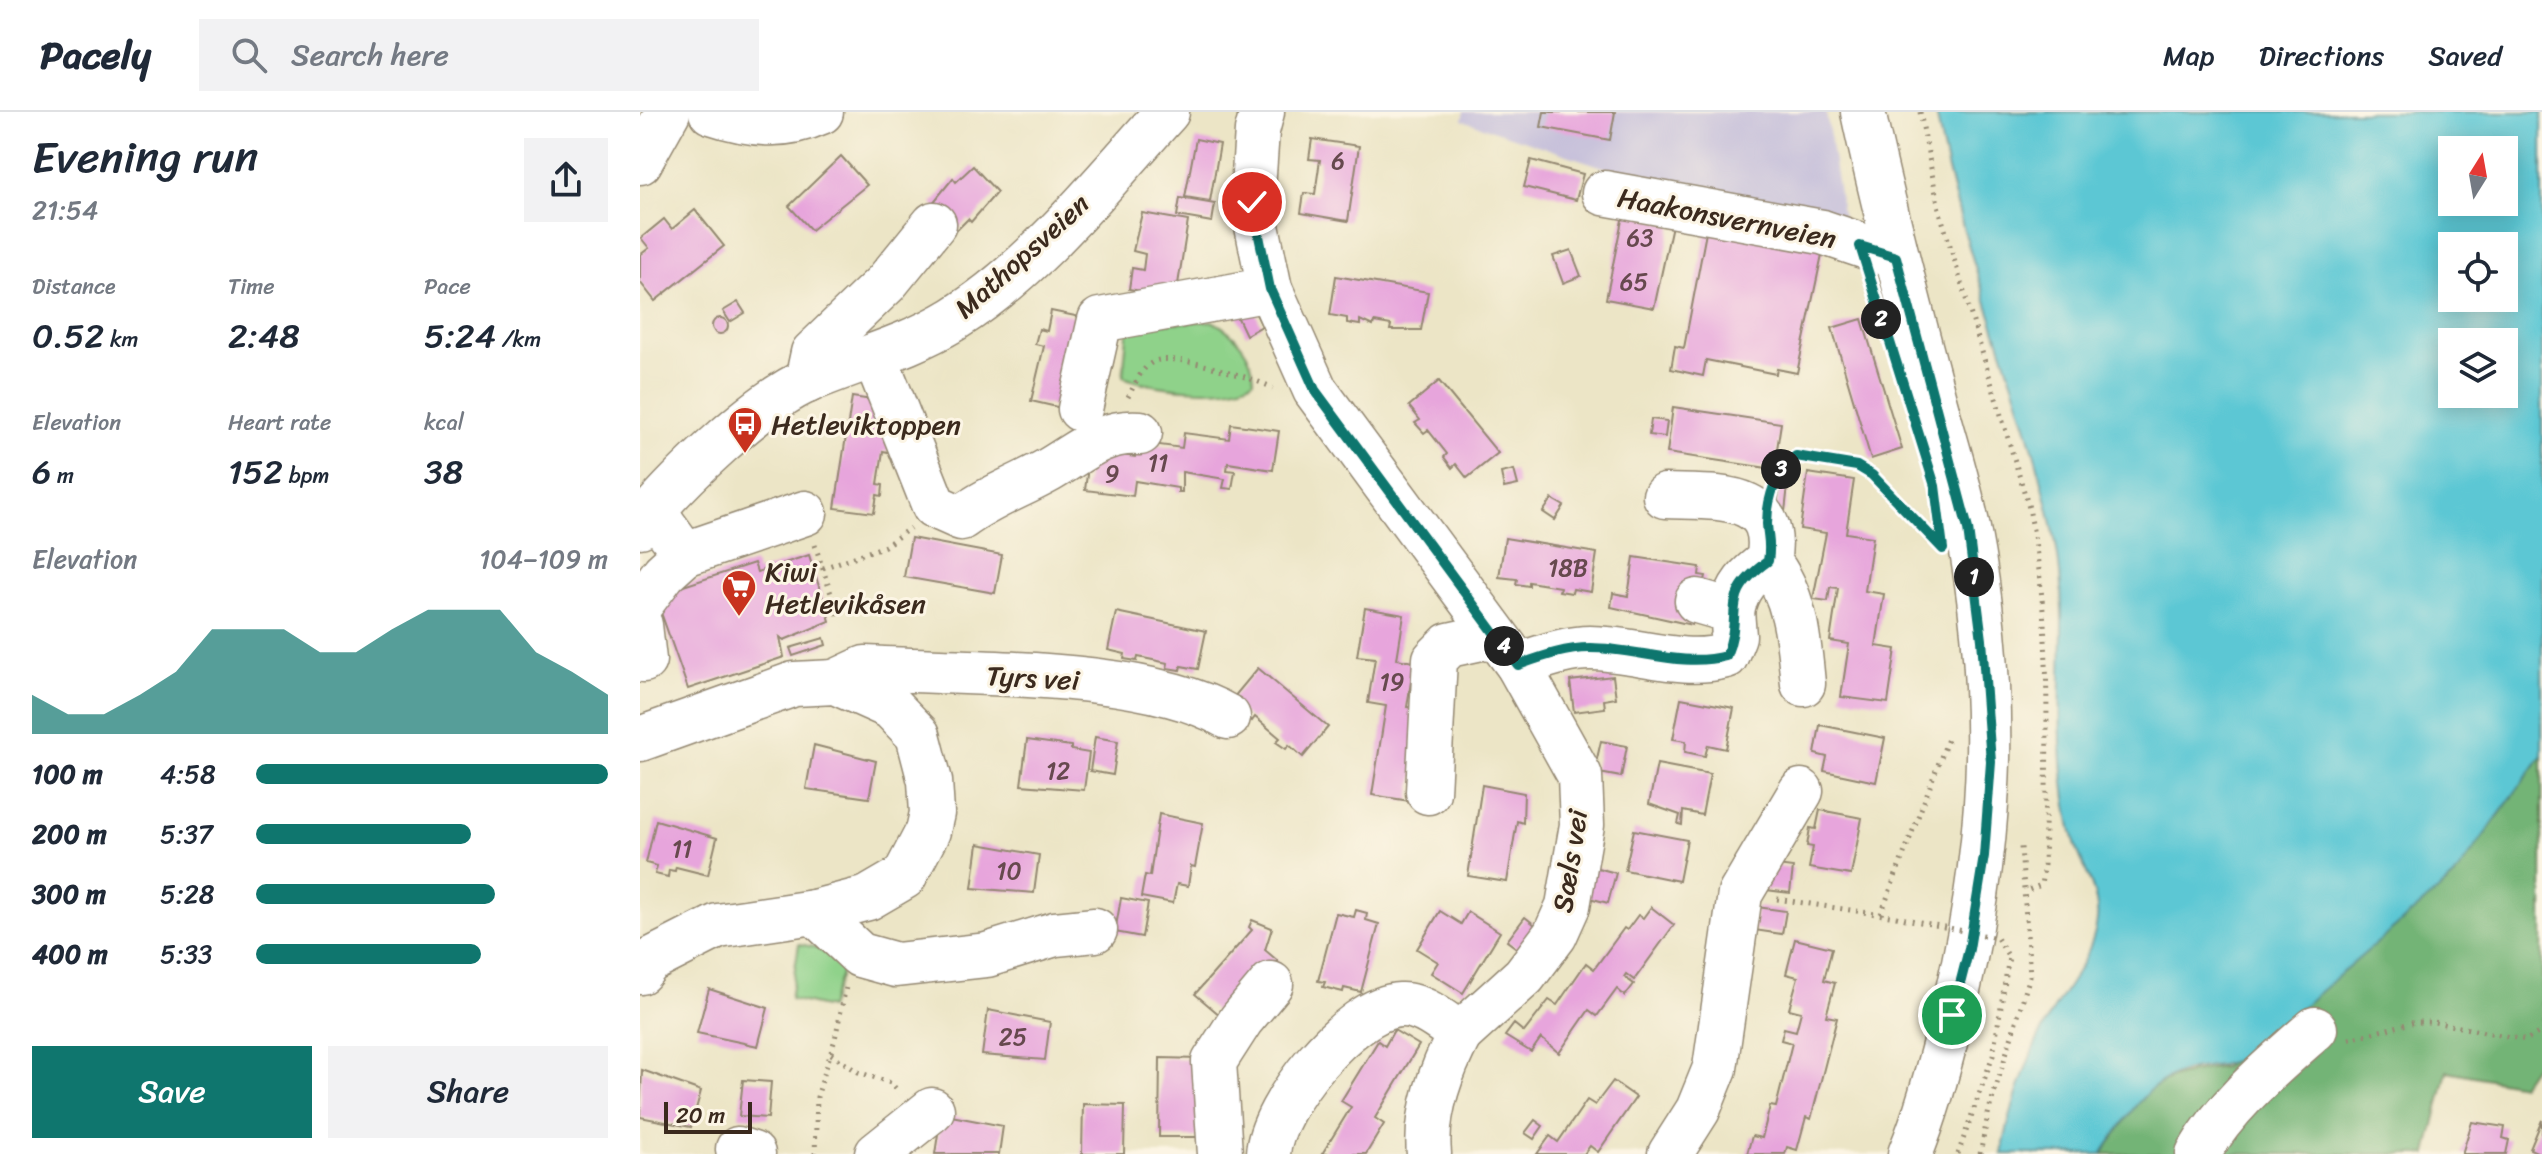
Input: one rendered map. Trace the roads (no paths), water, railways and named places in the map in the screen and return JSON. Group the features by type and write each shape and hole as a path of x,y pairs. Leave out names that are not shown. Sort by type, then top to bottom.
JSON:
{"street":[{"path":"640,162 668,112"},
{"path":"711,112 768,125 789,124 821,112"},
{"name":"Mathopsveien","path":"646,518 708,454 807,381 909,344 988,295 1050,238 1167,112"},
{"name":"Sæls vei","path":"1262,112 1257,131 1252,202 1270,289 1323,401 1506,650 1580,776 1582,825 1568,906 1555,935 1524,976 1460,1034 1442,1068 1426,1153"},
{"path":"1863,112 1896,257 1968,529 1982,640 1991,762 1984,856 1969,949 1935,1081 1910,1154"},
{"name":"Haakonsvernveien","path":"1604,193 1822,232 1896,257"},
{"path":"807,381 813,353 886,283 934,224"},
{"path":"1080,409 1100,320 1270,289"},
{"path":"875,357 934,506 961,518 989,497 1050,469 1085,445 1115,434 1136,412"},
{"path":"1665,496 1735,500 1755,508 1799,631 1803,684"},
{"path":"640,605 664,573 685,554 805,513"},
{"path":"646,518 685,554"},
{"path":"1428,792 1435,659 1449,645 1506,650 1592,648 1700,663 1726,656 1734,636 1715,606 1735,593 1768,542"},
{"name":"Tyrs vei","path":"640,739 794,684 835,682 865,668 1106,682 1203,702 1228,717"},
{"name":"Tyrs vei","path":"640,972 649,961 718,926 814,912 868,898 904,877 928,831 932,813 930,781 918,735 891,707 835,682"},
{"path":"1670,1154 1698,1110 1715,1068 1740,894 1801,791"},
{"path":"814,912 860,955 896,965 987,955 1055,934 1095,930"},
{"path":"1220,1154 1214,1062 1241,1020 1271,984"},
{"path":"1268,1154 1293,1092 1327,1050 1366,1015 1400,1005 1429,1012 1460,1034"},
{"path":"2198,1154 2213,1128 2272,1067 2329,1035"},
{"path":"877,1154 932,1110"}],"water":[{"path":"1936,112 2542,112 2542,755 2454,877 2245,1056 2228,1063 2184,1071 2157,1085 2136,1105 2102,1154 2002,1154 2013,1106 2030,1058 2050,1015 2089,949 2097,909 2093,889 2074,839 2065,790 2061,734 2062,598 2056,544 2029,435 1961,221"}],"place":[{"name":"Hetleviktoppen","path":"745,455"},
{"name":"Kiwi Hetlevikåsen","path":"739,618"}]}
